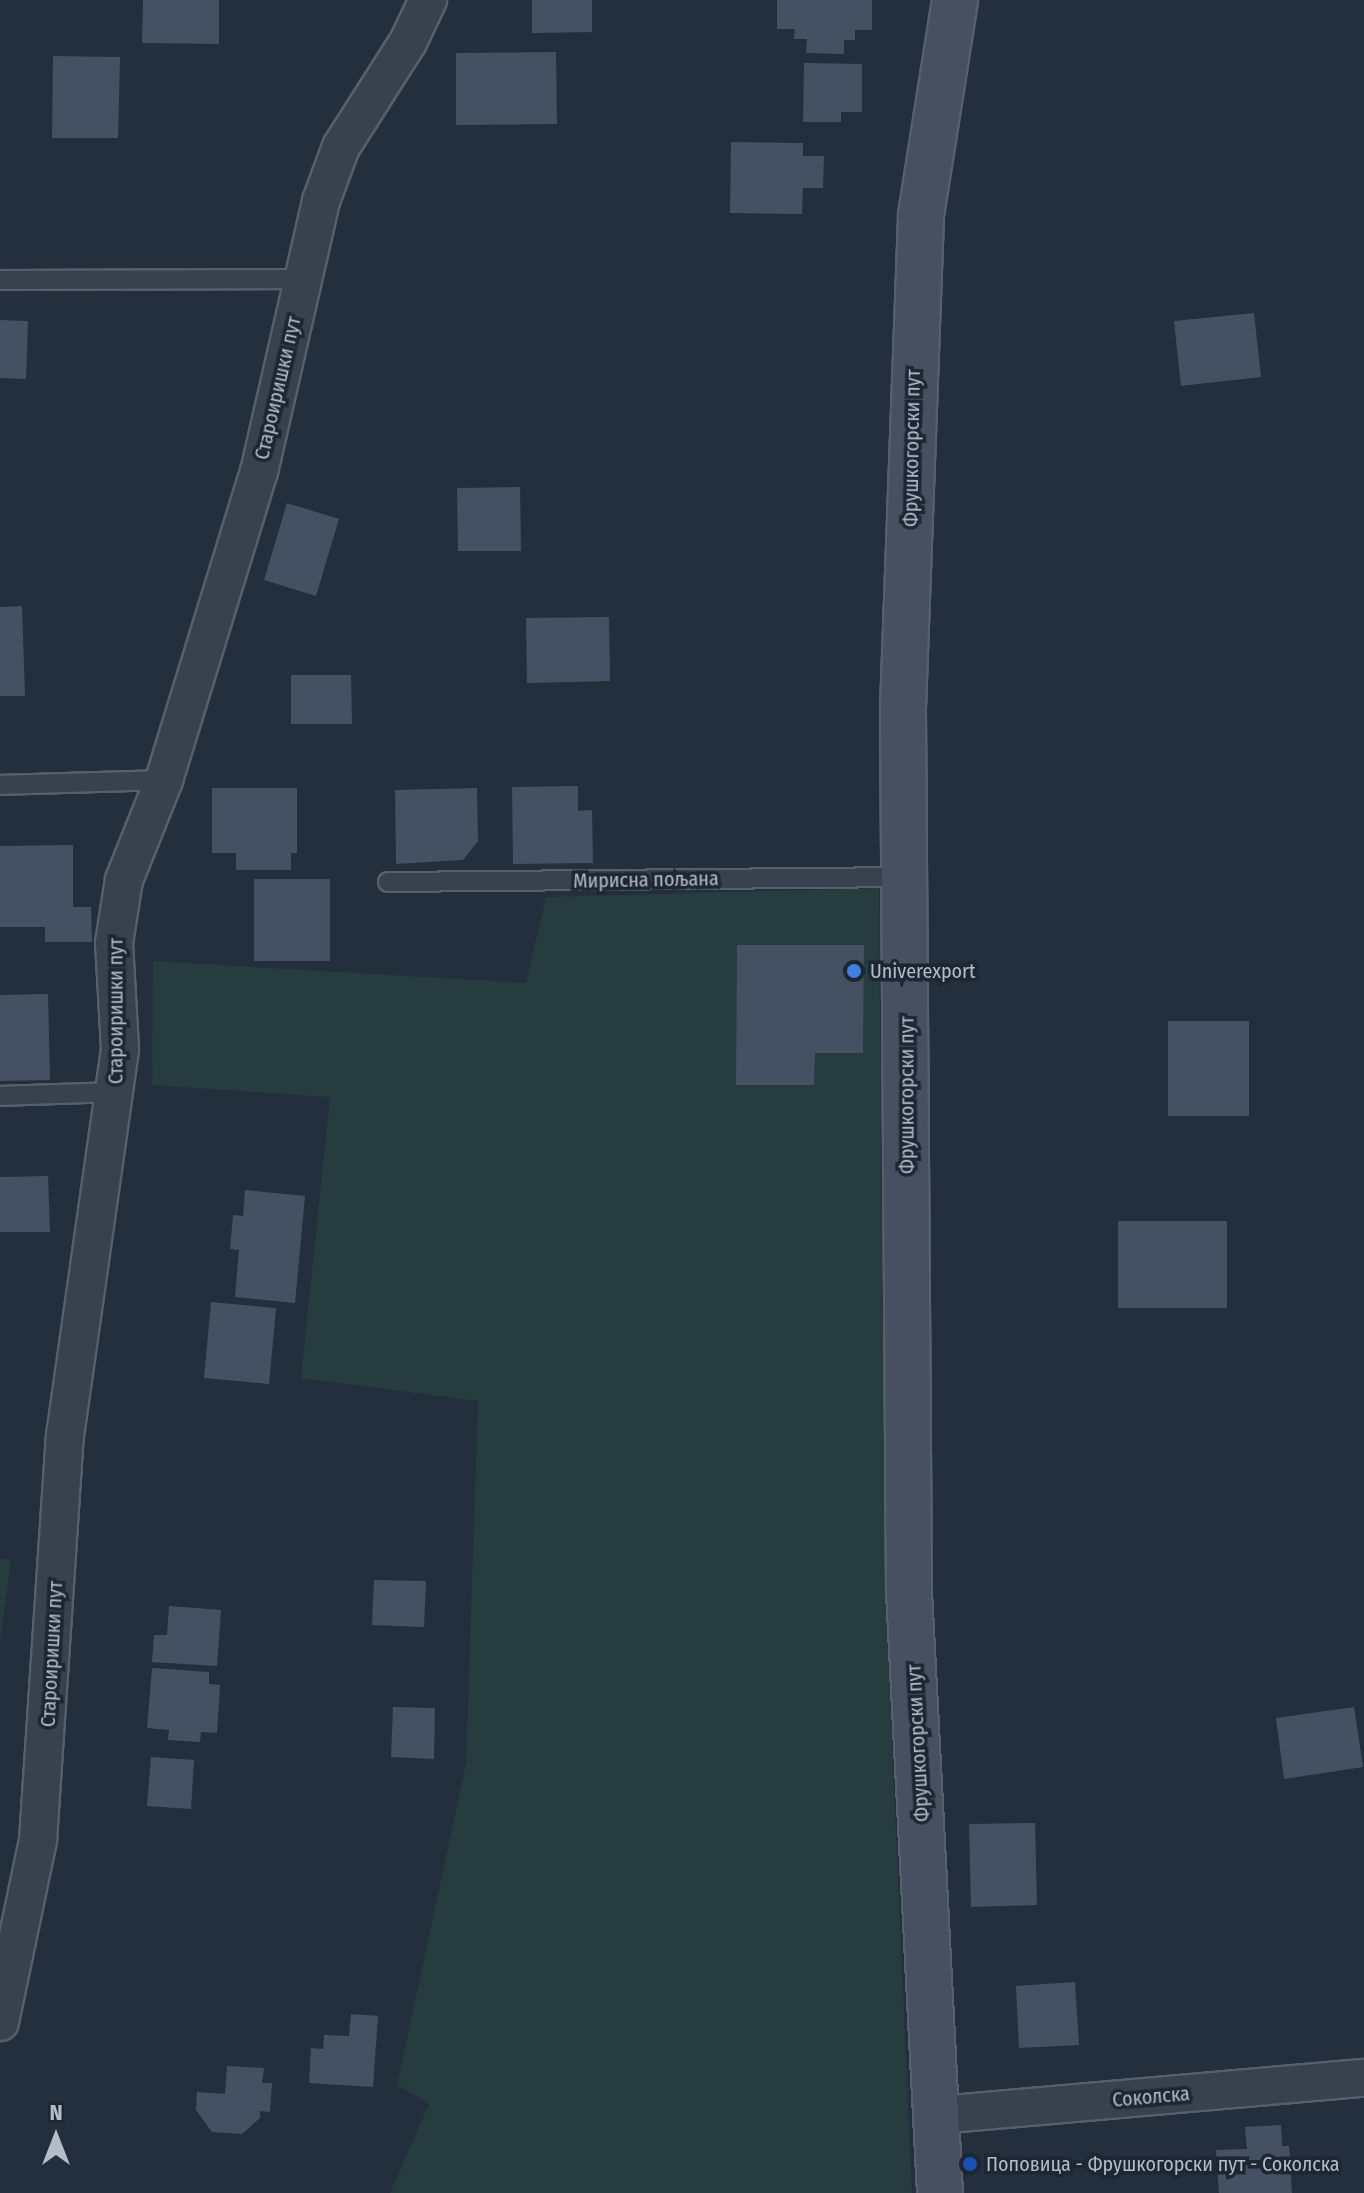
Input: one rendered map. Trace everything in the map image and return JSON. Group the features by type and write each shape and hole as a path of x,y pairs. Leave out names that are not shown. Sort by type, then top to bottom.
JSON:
{"street":[{"name":"Староиришки пут","path":"0,2022 38,1840 65,1436 120,1049 116,931 124,880 164,780 259,472 321,201 341,147 408,42 428,0"},
{"name":"Фрушкогорски пут","path":"940,2193 909,1592 903,708 914,322 921,215 955,0"},
{"name":"Соколска","path":"938,2115 1364,2078"}],"lane":[{"path":"0,280 304,279"},
{"path":"0,785 164,780"},
{"name":"Мирисна пољана","path":"388,882 905,877"},
{"path":"0,1096 115,1092"}],"green space":[{"path":"879,888 885,1584 912,2193 390,2193 429,2104 397,2085 466,1764 478,1401 301,1378 330,1097 152,1085 153,961 526,983 546,897"},
{"path":"0,1558 11,1560 0,1641"}],"building":[{"path":"143,0 219,0 219,44 142,43"},
{"path":"532,0 592,0 592,32 532,33"},
{"path":"777,0 872,0 872,30 855,30 855,40 844,40 844,54 806,53 807,39 794,39 795,29 777,29"},
{"path":"556,52 557,124 456,125 456,53"},
{"path":"53,56 120,57 118,138 52,138"},
{"path":"804,63 862,64 862,112 841,112 841,122 803,122"},
{"path":"731,142 803,143 803,156 824,156 823,188 803,188 802,214 730,213"},
{"path":"1254,313 1261,377 1181,386 1174,321"},
{"path":"0,320 28,321 26,379 0,378"},
{"path":"520,487 521,551 458,551 457,488"},
{"path":"287,503 339,519 316,596 264,580"},
{"path":"22,606 25,696 0,696 0,607"},
{"path":"609,617 610,681 527,683 526,618"},
{"path":"291,675 351,675 352,724 291,724"},
{"path":"578,786 578,811 592,810 593,863 513,864 512,787"},
{"path":"212,788 297,788 297,853 291,853 291,870 236,870 236,853 212,853"},
{"path":"477,788 478,841 463,860 396,864 395,790"},
{"path":"73,845 73,907 91,907 92,942 45,942 45,927 0,927 0,846"},
{"path":"254,879 330,879 330,961 254,961"},
{"path":"737,945 864,945 863,1053 815,1053 814,1085 736,1085"},
{"path":"48,994 50,1080 0,1081 0,995"},
{"path":"1168,1021 1249,1021 1249,1116 1168,1116"},
{"path":"48,1176 50,1232 0,1232 0,1177"},
{"path":"245,1190 305,1196 295,1303 235,1297 239,1250 230,1249 233,1215 243,1216"},
{"path":"1118,1221 1227,1221 1227,1308 1118,1308"},
{"path":"211,1302 276,1308 269,1384 204,1378"},
{"path":"374,1580 426,1581 424,1627 372,1625"},
{"path":"169,1606 221,1610 217,1666 152,1662 154,1635 167,1635"},
{"path":"152,1668 209,1672 209,1684 220,1685 217,1733 201,1732 200,1742 168,1740 169,1730 147,1728"},
{"path":"393,1707 435,1708 434,1759 391,1757"},
{"path":"1354,1707 1363,1767 1284,1779 1276,1718"},
{"path":"151,1757 194,1760 191,1809 147,1806"},
{"path":"1035,1823 1037,1905 971,1907 969,1824"},
{"path":"1075,1982 1079,2045 1019,2048 1016,1986"},
{"path":"351,2014 378,2016 373,2087 309,2083 311,2048 323,2049 324,2035 349,2036"},
{"path":"227,2066 264,2068 262,2083 272,2083 270,2112 260,2111 260,2118 242,2134 212,2132 196,2110 197,2092 225,2094"},
{"path":"1281,2125 1282,2146 1289,2146 1292,2193 1219,2193 1216,2150 1247,2149 1245,2127"}],"place":[{"name":"Univerexport","path":"854,971"},
{"name":"Поповица - Фрушкогорски пут - Соколска","path":"970,2164"}]}
